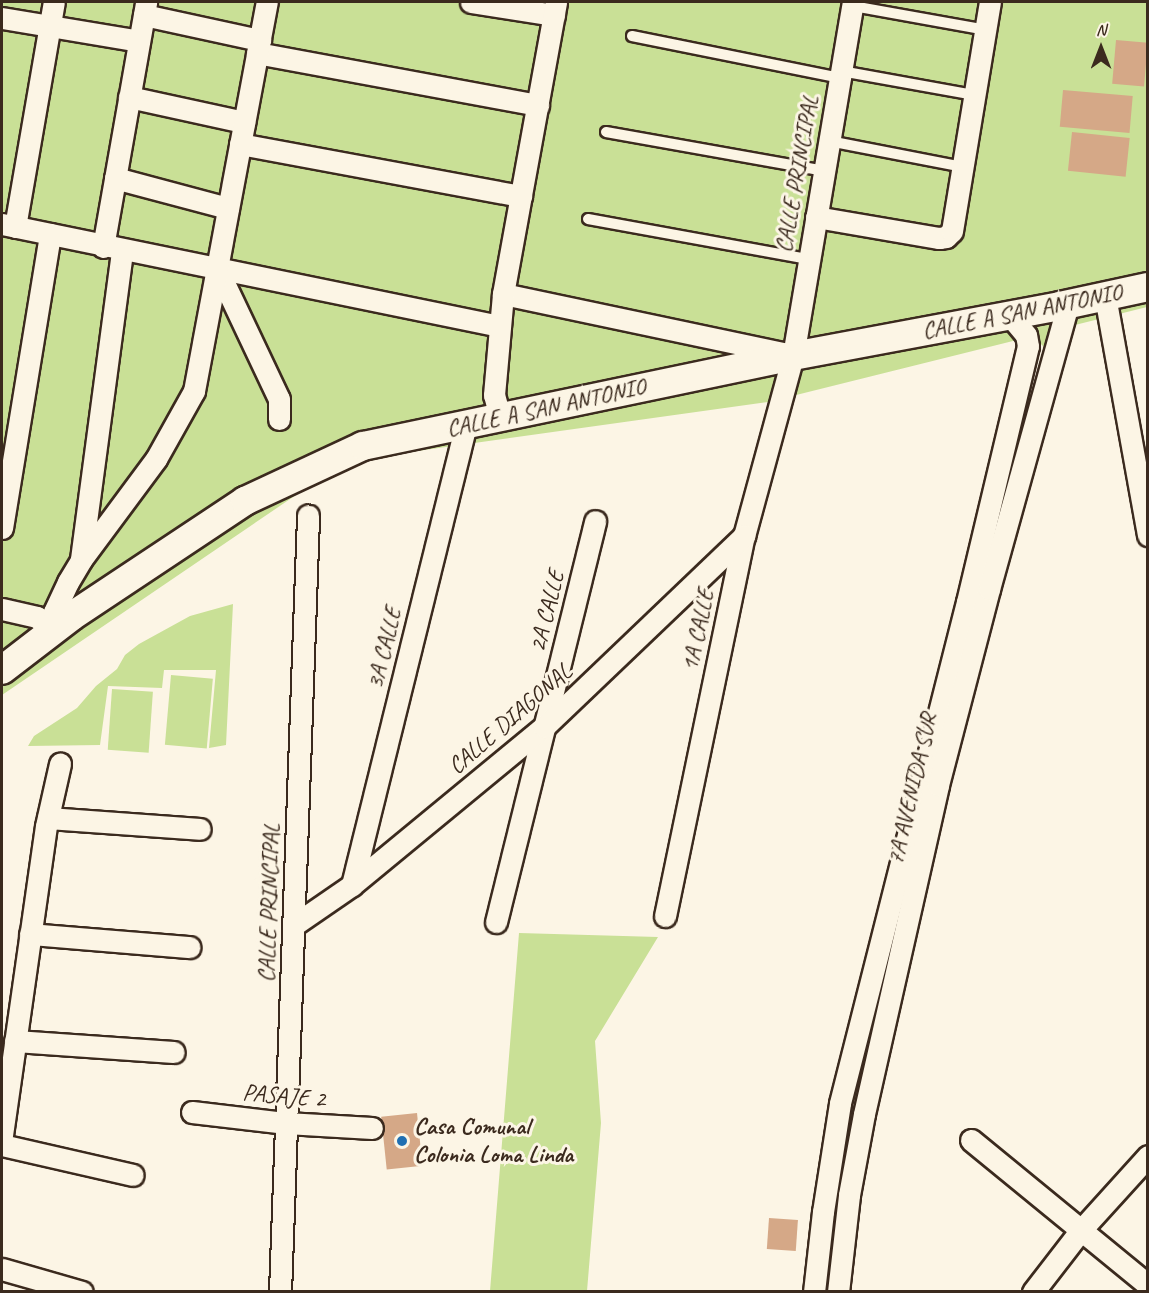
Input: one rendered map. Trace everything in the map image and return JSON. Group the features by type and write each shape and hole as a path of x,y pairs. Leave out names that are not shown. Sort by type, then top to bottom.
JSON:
{"street":[{"path":"54,2 8,226 112,249 217,268 500,326"},
{"path":"54,631 57,605 81,560 156,459 194,391 267,2"},
{"path":"471,2 555,8 503,294 494,395 500,417"},
{"path":"816,217 939,238 946,237 952,231 990,2"},
{"name":"CALLE PRINCIPAL","path":"793,356 853,4"},
{"path":"81,560 112,249 115,178 145,8 258,47 538,105"},
{"path":"2,18 139,41"},
{"path":"129,97 244,122"},
{"path":"240,144 522,196"},
{"path":"115,178 228,208"},
{"path":"2,528 50,234"},
{"path":"217,268 279,399 279,419"},
{"name":"CALLE A SAN ANTONIO","path":"2,670 54,631 245,501 363,446 793,356 1148,287"},
{"path":"503,294 793,356"},
{"path":"1105,296 1148,535"},
{"name":"7A AVENIDA SUR","path":"838,1292 849,1195 864,1114 938,785 988,589 1068,304"},
{"name":"7A AVENIDA SUR","path":"814,1292 823,1212 840,1103 967,602 1028,346 1026,335 1009,315"},
{"name":"1A CALLE","path":"665,916 744,536 793,356"},
{"name":"3A CALLE","path":"352,885 466,424"},
{"name":"CALLE PRINCIPAL","path":"280,1292 308,516"},
{"name":"2A CALLE","path":"496,922 595,521"},
{"name":"CALLE DIAGONAL","path":"294,925 352,885 544,728 744,536"},
{"path":"2,609 37,617 54,631"},
{"path":"2,1135 48,818 60,764"},
{"path":"48,818 200,829"},
{"path":"30,934 189,947"},
{"path":"15,1041 174,1052"},
{"name":"PASAJE 2","path":"192,1112 286,1123 372,1128"},
{"path":"970,1140 1148,1285"},
{"path":"2,1145 133,1175"},
{"path":"1033,1292 1081,1230 1148,1156"},
{"path":"2,1269 82,1292"}],"lane":[{"path":"853,4 986,30"},
{"path":"632,36 841,74 975,95"},
{"path":"606,132 824,171"},
{"path":"829,141 963,167"},
{"path":"588,219 808,259"}],"green space":[{"path":"2,2 1147,2 1147,307 1051,331 1044,347 1033,336 768,402 346,461 2,695"},
{"path":"233,604 226,745 209,748 216,670 164,670 162,688 108,686 100,745 28,746 34,736 77,708 96,686 117,669 125,655 139,644 190,616"},
{"path":"171,675 213,679 207,748 165,745"},
{"path":"112,689 153,692 149,753 108,750"},
{"path":"519,933 658,937 595,1041 601,1123 587,1291 490,1291"}],"building":[{"path":"1116,40 1148,43 1144,87 1112,84"},
{"path":"1063,90 1133,96 1130,133 1060,127"},
{"path":"1072,132 1130,138 1126,177 1068,171"},
{"name":"Casa Comunal Colonia Loma Linda","path":"417,1113 423,1166 387,1169 381,1117"},
{"path":"769,1218 798,1220 796,1251 767,1249"}],"place":[{"name":"Casa Comunal Colonia Loma Linda","path":"402,1141"}]}
